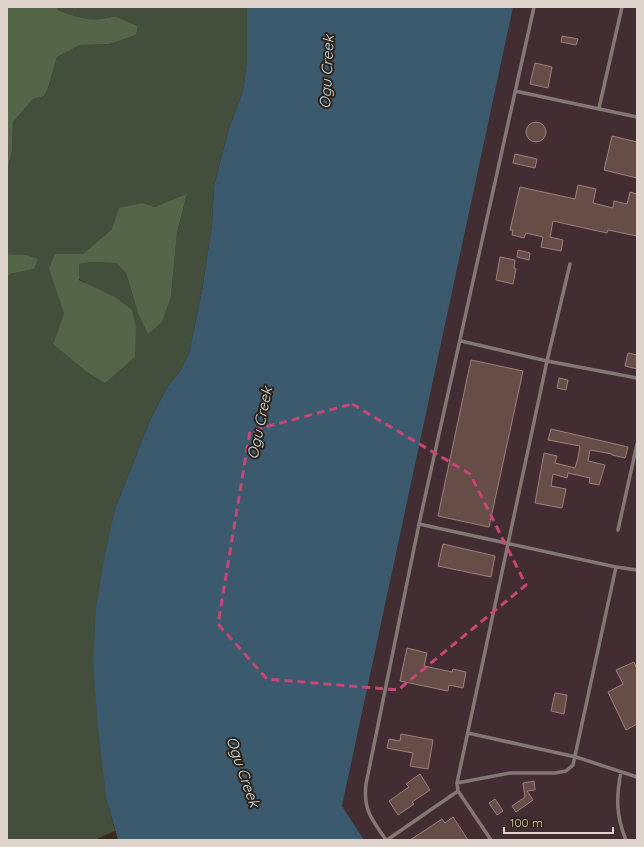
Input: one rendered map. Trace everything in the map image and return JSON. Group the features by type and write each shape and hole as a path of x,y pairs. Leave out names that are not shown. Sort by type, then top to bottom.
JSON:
{"lane":[{"path":"458,791 386,840 370,816 365,804 365,795 419,524 461,341 534,7"},
{"path":"599,108 622,7"},
{"path":"515,91 637,117"},
{"path":"491,840 458,791 457,783 547,361 570,264"},
{"path":"461,341 547,361 637,378"},
{"path":"618,530 637,444"},
{"path":"419,524 616,567 637,570"},
{"path":"457,783 510,773 566,771 573,765 576,757 616,567"},
{"path":"468,733 576,757 637,776"},
{"path":"621,772 617,792 618,808 620,822 626,840"}],"highlighted area":[{"path":"352,404 470,474 526,585 398,690 267,679 218,624 250,431"}],"shaded area":[{"path":"513,7 637,7 637,840 364,840 342,806"}],"green space":[{"path":"7,7 57,7 58,10 86,19 99,19 115,16 138,26 136,35 110,44 80,45 57,57 48,88 44,96 33,99 13,122 12,151 7,171"},
{"path":"57,7 247,7 247,60 243,92 229,128 214,186 212,225 202,291 189,354 181,370 168,386 151,418 115,509 93,666 106,796 115,831 94,840 7,840 7,277 10,274 34,269 26,255 7,254 7,171 12,151 13,122 33,99 44,96 48,88 57,57 80,45 110,44 136,35 138,26 115,16 99,19 86,19 58,10","holes":["187,195 177,233 171,296 138,313 126,273 116,263 92,262 79,264 79,279 89,285 53,344 64,313 55,254 83,254 142,203 155,207"]},
{"path":"187,194 177,233 171,296 162,322 148,334 138,313 126,273 116,263 92,262 79,264 79,280 115,297 132,310 136,328 135,357 105,383 87,372 53,344 64,313 49,269 55,254 83,254 112,229 119,208 142,203 155,207"},
{"path":"7,254 26,255 38,259 34,269 10,274 7,277"}],"water":[{"name":"Ogu Creek","path":"247,7 513,7 342,806 364,840 118,840 106,797 98,728 93,666 96,608 115,509 151,418 168,386 181,370 189,354 202,291 212,225 214,186 229,128 243,92 247,60"}],"building":[{"path":"562,36 578,39 576,45 561,42"},
{"path":"535,63 552,67 548,88 530,84"},
{"path":"536,122 543,125 546,132 543,139 536,142 529,139 526,132 529,125"},
{"path":"612,136 637,142 637,178 604,170"},
{"path":"515,154 537,159 535,168 513,163"},
{"path":"578,185 596,189 593,203 613,208 614,201 627,204 630,192 637,194 637,236 608,230 607,233 553,221 550,237 563,240 561,251 541,247 543,237 526,233 524,238 512,235 513,230 510,230 520,187 575,199"},
{"path":"518,250 530,253 529,260 517,257"},
{"path":"500,257 515,260 514,268 516,269 513,284 496,280"},
{"path":"628,353 637,355 637,369 625,366"},
{"path":"471,360 523,371 489,527 438,516"},
{"path":"559,378 568,380 566,390 557,388"},
{"path":"551,429 628,447 625,458 590,450 588,461 605,465 599,485 589,483 590,478 568,473 567,478 553,474 551,486 566,489 562,508 535,503 544,453 557,456 555,463 575,468 580,446 548,440"},
{"path":"443,544 495,556 491,577 438,566"},
{"path":"407,648 427,653 424,666 452,672 453,669 466,672 463,688 449,685 448,691 400,681"},
{"path":"634,662 637,669 637,724 626,730 608,692 623,684 616,670"},
{"path":"555,693 567,695 564,714 551,711"},
{"path":"401,734 433,740 428,769 410,766 413,753 387,748 389,739 400,741"},
{"path":"420,774 430,790 412,802 414,804 398,815 389,801 409,787 406,784"},
{"path":"534,781 535,790 527,791 533,800 516,812 512,806 525,797 523,783"},
{"path":"495,799 503,811 497,815 489,803"},
{"path":"453,817 468,840 410,840 442,819 445,823"}]}
